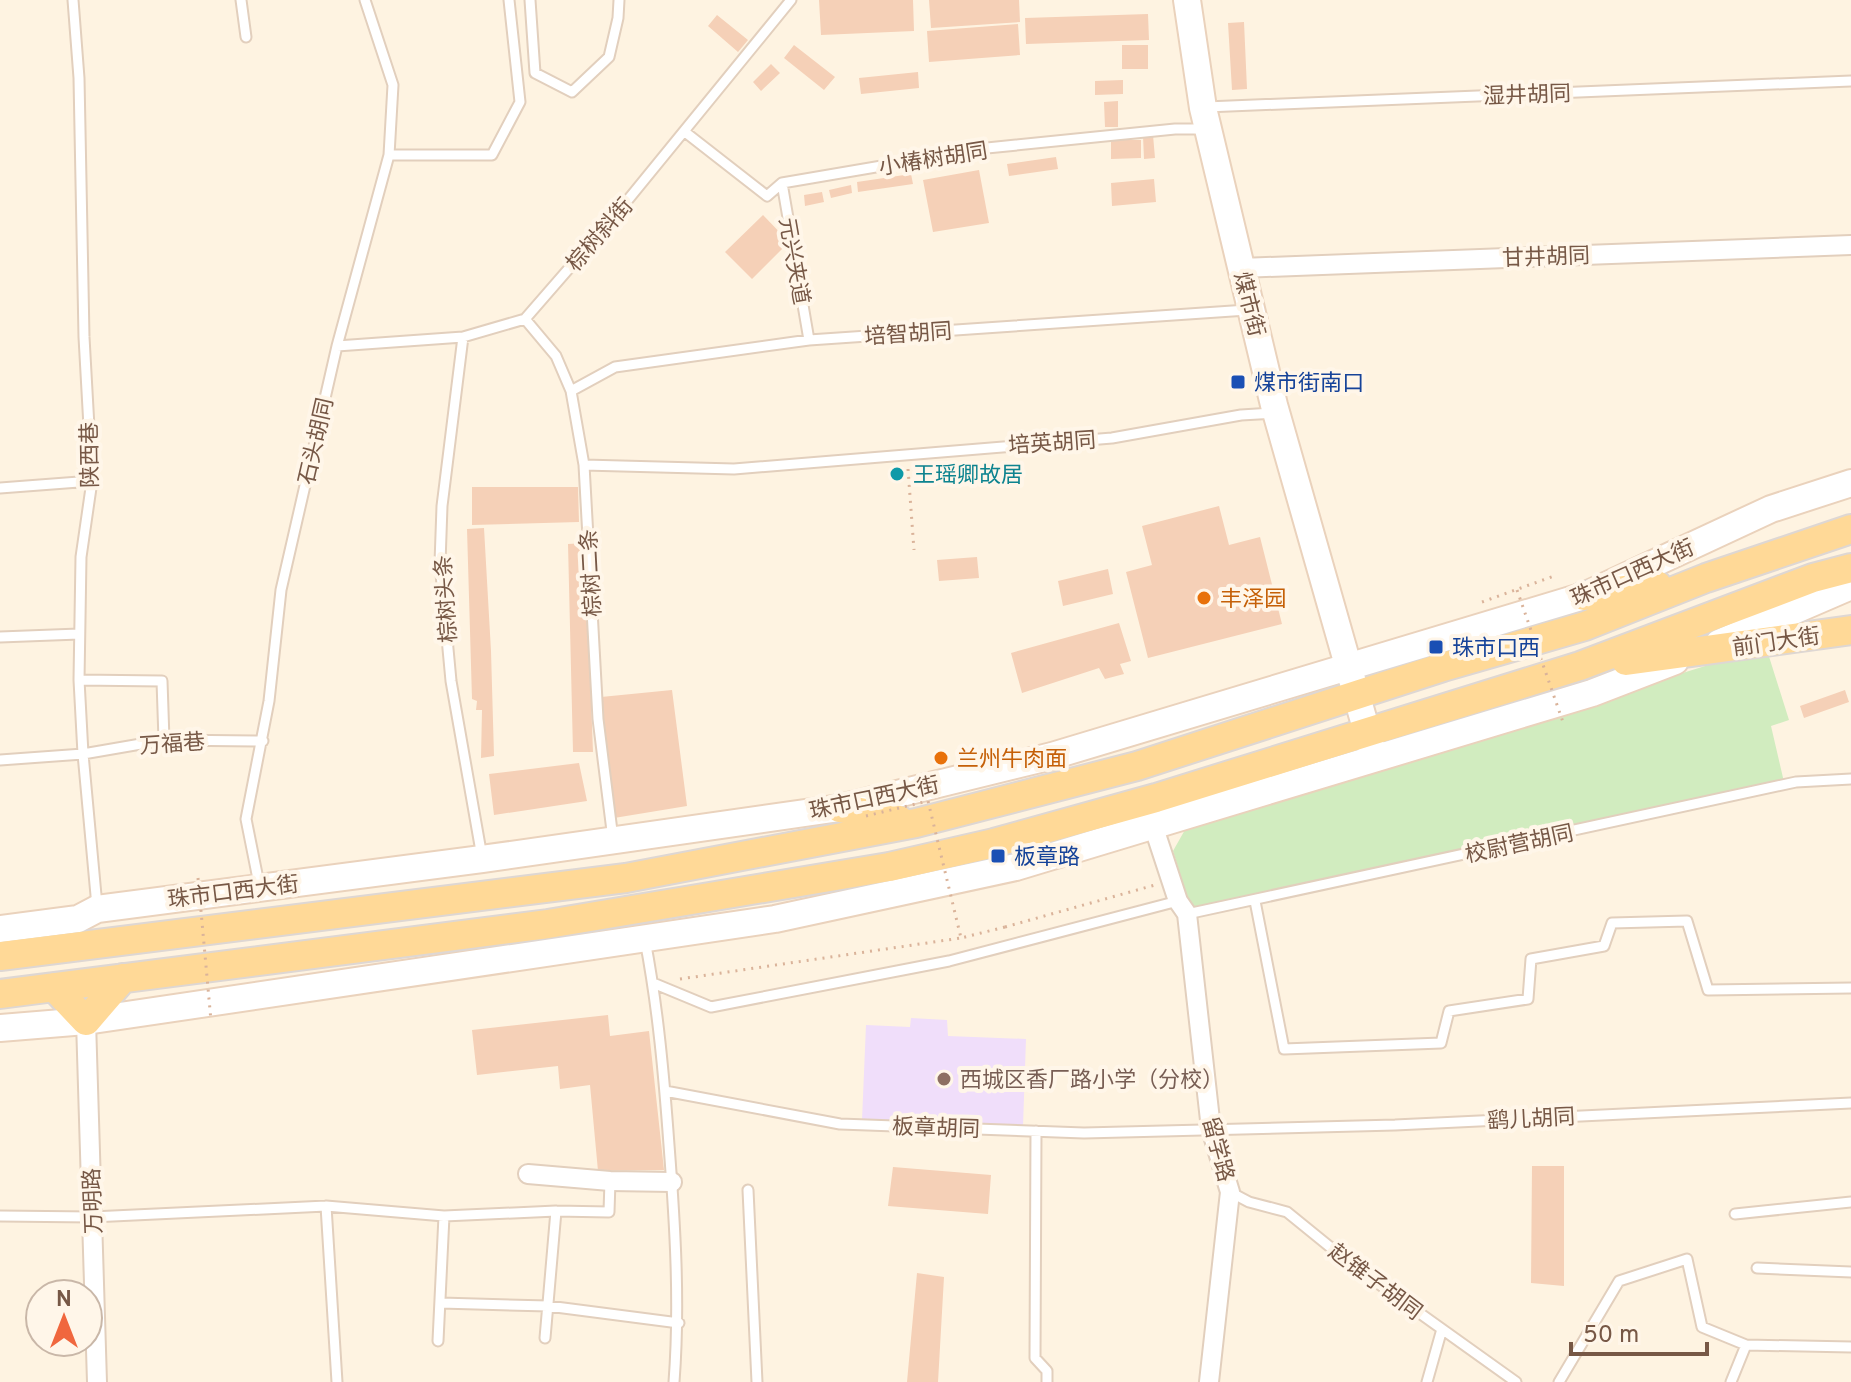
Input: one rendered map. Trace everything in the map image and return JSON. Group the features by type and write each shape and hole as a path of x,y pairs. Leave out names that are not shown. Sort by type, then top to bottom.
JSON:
{"main road":[{"name":"珠市口西大街","path":"0,956 626,878 916,823 1137,766 1443,667 1585,626 1706,578 1851,529"},
{"path":"0,994 548,924 889,867 1054,828 1371,745 1813,578 1851,568"},
{"path":"1584,596 1706,578"},
{"path":"1702,651 1813,578"},
{"name":"前门大街","path":"1580,666 1851,630"},
{"path":"853,812 916,823"},
{"path":"54,987 86,1021 123,978"}],"street":[{"name":"煤市街","path":"1187,0 1205,118 1241,268 1278,413 1371,745"},
{"name":"甘井胡同","path":"1241,268 1851,245"},
{"name":"珠市口西大街","path":"0,929 78,919 97,909 853,812 1052,756 1584,596 1771,509 1851,483"},
{"path":"0,1028 86,1021 645,940 775,919 1001,871 1154,828 1371,745 1592,693 1702,651 1851,586"},
{"name":"留学路","path":"1154,828 1170,881 1182,908 1211,1129 1230,1192 1209,1382"},
{"name":"万明路","path":"86,1021 97,1382"},
{"path":"528,1174 610,1181 672,1182"}],"lane":[{"name":"陕西巷","path":"73,0 79,78 84,337 92,481 81,557 79,680 97,909"},
{"path":"241,0 246,37"},
{"name":"石头胡同","path":"259,888 246,819 263,741 281,590 337,346 389,155 393,85 365,0"},
{"path":"389,155 492,155 520,102 509,0"},
{"path":"530,0 535,73 572,92 609,57 619,0"},
{"name":"棕树斜街","path":"525,319 685,132 791,0"},
{"name":"湿井胡同","path":"1205,118 1851,81"},
{"name":"小椿树胡同","path":"685,132 767,196 782,183 987,148 1175,129 1205,118"},
{"name":"元兴夹道","path":"782,183 809,340"},
{"name":"培智胡同","path":"571,391 615,367 809,340 1252,309"},
{"path":"337,346 463,337 525,319"},
{"name":"棕树二条","path":"525,319 556,356 571,391 584,465 598,719 613,841"},
{"name":"棕树头条","path":"463,337 442,506 440,563 451,681 482,859"},
{"name":"培英胡同","path":"584,465 734,469 1112,438 1241,415 1278,413"},
{"path":"0,488 92,481"},
{"path":"0,637 79,634"},
{"path":"79,680 162,681 164,740"},
{"name":"万福巷","path":"0,760 83,754 164,740 263,741"},
{"name":"校尉营胡同","path":"653,983 711,1007 949,961 1182,908 1255,901 1796,782 1851,779"},
{"path":"1255,901 1284,1049 1441,1043 1449,1011 1528,999 1531,959 1604,946 1612,923 1687,921 1708,990 1851,988"},
{"path":"645,940 653,983 672,1182 679,1323 674,1382"},
{"name":"板章胡同","path":"665,1091 840,1124 1084,1133 1211,1129"},
{"name":"鹞儿胡同","path":"1211,1129 1395,1125 1851,1103"},
{"path":"1036,1131 1035,1358 1047,1371 1047,1382"},
{"path":"0,1216 92,1217 326,1206 444,1216 609,1212 610,1181"},
{"path":"748,1190 757,1382"},
{"name":"赵锥子胡同","path":"1230,1192 1249,1202 1287,1212 1351,1264 1516,1382"},
{"path":"1735,1214 1851,1202"},
{"path":"326,1206 337,1382"},
{"path":"545,1338 556,1211"},
{"path":"438,1341 444,1216"},
{"path":"1559,1382 1619,1281 1687,1259 1702,1327 1746,1345 1851,1347"},
{"path":"1757,1268 1851,1272"},
{"path":"441,1303 548,1306 679,1323"},
{"path":"1427,1382 1442,1329"},
{"path":"1731,1382 1746,1345"}],"path":[{"path":"907,454 914,550"},
{"path":"1479,603 1554,576"},
{"path":"1517,590 1564,725"},
{"path":"853,812 928,801 961,938"},
{"path":"198,878 211,1021"},
{"path":"653,983 961,938 1170,881"}],"shaded area":[{"name":"西城区香厂路小学（分校）","path":"911,1018 947,1020 948,1036 1026,1039 1023,1126 981,1126 981,1120 862,1120 866,1025 910,1027"}],"green space":[{"path":"1766,647 1789,720 1771,726 1784,782 1191,909 1173,851 1186,828"}],"building":[{"path":"819,0 913,0 914,31 821,35"},
{"path":"929,0 1019,0 1020,22 931,28"},
{"path":"1148,14 1149,40 1026,44 1025,18"},
{"path":"717,15 748,40 738,52 708,26"},
{"path":"1244,22 1247,89 1232,90 1228,23"},
{"path":"1018,24 1020,55 929,62 927,31"},
{"path":"794,45 835,77 824,90 784,58"},
{"path":"1122,45 1148,45 1148,69 1122,69"},
{"path":"771,64 780,73 761,91 753,82"},
{"path":"918,72 919,88 861,94 859,78"},
{"path":"1123,80 1123,94 1095,95 1095,81"},
{"path":"1118,101 1118,127 1105,127 1104,102"},
{"path":"1153,135 1155,158 1144,159 1143,136"},
{"path":"1111,140 1141,140 1141,158 1111,159"},
{"path":"1056,157 1058,169 1009,176 1007,164"},
{"path":"979,170 989,223 933,232 923,180"},
{"path":"911,174 913,184 858,192 857,182"},
{"path":"1154,179 1156,202 1112,206 1111,183"},
{"path":"851,185 852,193 831,198 829,190"},
{"path":"822,192 824,202 805,206 804,195"},
{"path":"763,215 789,242 752,279 725,252"},
{"path":"472,487 578,487 579,522 472,525"},
{"name":"丰泽园","path":"1219,506 1229,545 1260,537 1282,624 1148,658 1126,572 1152,565 1142,526"},
{"path":"484,528 494,756 481,758 482,710 476,710 477,701 472,699 467,529"},
{"path":"585,543 593,752 573,752 568,544"},
{"path":"977,557 979,578 939,581 937,560"},
{"path":"1108,569 1113,594 1063,606 1058,581"},
{"path":"1119,623 1131,661 1120,664 1124,674 1105,679 1099,668 1022,693 1011,653"},
{"path":"672,690 687,806 614,818 601,697"},
{"path":"1845,690 1849,702 1804,718 1800,706"},
{"path":"579,763 587,801 494,815 489,774"},
{"path":"608,1015 610,1036 649,1031 664,1170 598,1171 590,1085 560,1089 558,1066 477,1075 472,1030"},
{"path":"1532,1166 1564,1166 1564,1286 1531,1283"},
{"path":"893,1167 991,1175 988,1214 888,1206"},
{"path":"917,1273 944,1277 938,1382 907,1382"}],"place":[{"name":"煤市街南口","path":"1238,382"},
{"name":"王瑶卿故居","path":"897,474"},
{"name":"丰泽园","path":"1204,598"},
{"name":"珠市口西","path":"1436,647"},
{"name":"兰州牛肉面","path":"941,758"},
{"name":"板章路","path":"998,856"},
{"name":"西城区香厂路小学（分校）","path":"944,1079"}]}
